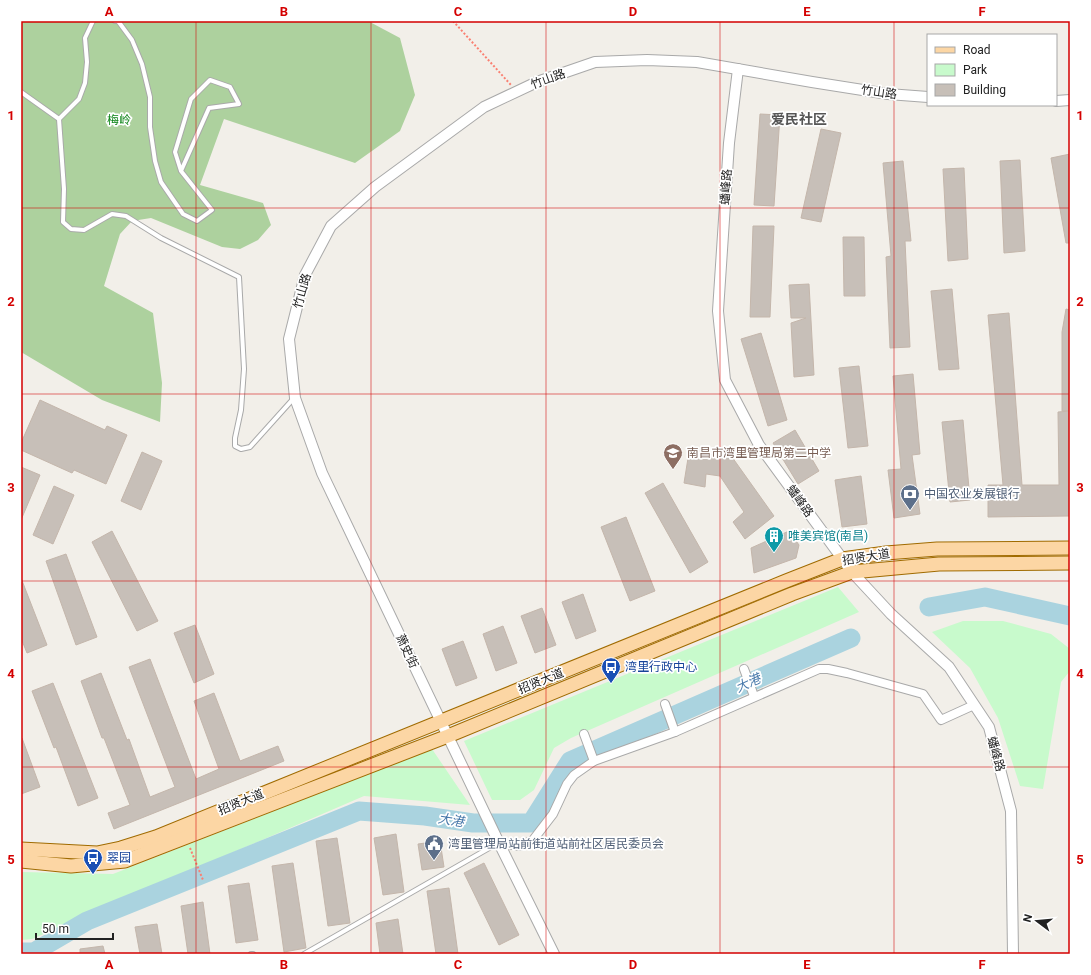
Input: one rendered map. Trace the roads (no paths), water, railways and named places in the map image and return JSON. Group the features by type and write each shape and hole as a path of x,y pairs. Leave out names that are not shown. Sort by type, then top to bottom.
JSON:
{"main road":[{"name":"招贤大道","path":"21,849 97,853 156,837 842,559 886,553 937,549 1070,548"},
{"name":"招贤大道","path":"21,861 71,866 125,862 448,736 792,594 852,572 939,564 1070,563"}],"street":[{"name":"竹山路","path":"289,339 306,275 331,226 375,187 484,107 537,82 595,62 646,60 697,62 880,93 927,97"},
{"name":"蟠峰路","path":"738,69 729,143 718,311 725,380 759,445 842,559 891,614 949,667 989,727 1011,811 1013,954"},
{"path":"1057,101 1070,100"},
{"name":"萧史街","path":"289,339 295,398 322,473 472,788 554,954"},
{"path":"744,669 754,696"},
{"path":"499,843 520,846 534,840 553,814 567,784 574,775 594,761 675,732 754,696 819,669 828,669 847,673 923,694 941,720 974,705"},
{"path":"665,704 675,732"},
{"path":"584,734 594,761"}],"lane":[{"path":"93,21 85,38 87,62 85,83 79,99 59,119 64,190 63,222 71,229 84,230 112,214 126,216 161,238 239,277 244,369 241,410 235,438 235,446 241,449 250,447 295,398"},
{"path":"116,21 118,21 132,40 142,64 150,97 150,127 154,161 161,182 183,214 197,221 212,210 181,171 175,152 191,99 210,80 230,87 239,104 209,108 181,171"},
{"path":"21,92 59,119"},
{"path":"304,954 499,843"}],"waterway":[{"name":"大港","path":"929,607 985,597 1070,616"},
{"name":"大港","path":"21,952 34,952 87,921 359,811 425,816 473,823 531,823 570,761 851,638"}],"place":[{"name":"南昌市湾里管理局第二中学","path":"673,470"},
{"name":"中国农业发展银行","path":"910,511"},
{"name":"唯美宾馆(南昌)","path":"774,553"},
{"name":"湾里行政中心","path":"611,684"},
{"name":"湾里管理局站前街道站前社区居民委员会","path":"434,861"},
{"name":"翠园","path":"93,875"}],"district":[{"name":"爱民社区","path":"799,119"}],"park label":[{"name":"梅岭","path":"119,120"}]}
